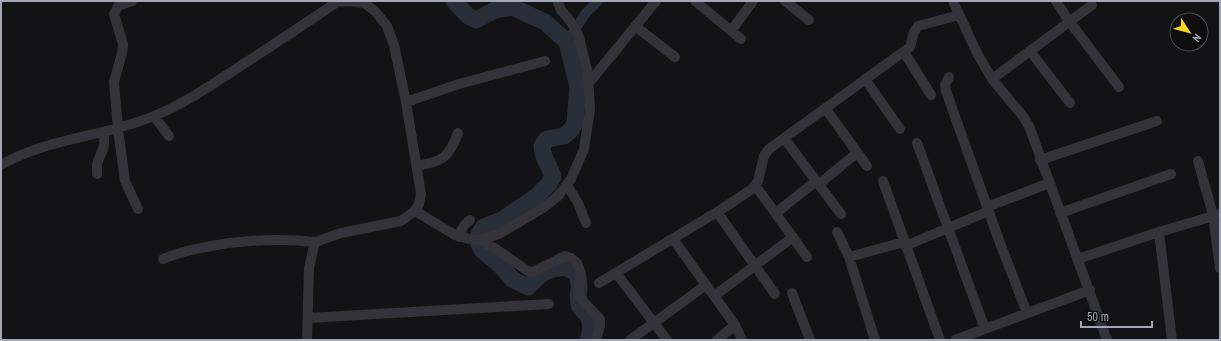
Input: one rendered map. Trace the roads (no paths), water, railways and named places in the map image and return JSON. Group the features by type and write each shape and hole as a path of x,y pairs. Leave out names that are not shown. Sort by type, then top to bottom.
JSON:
{"street":[{"path":"132,1 118,6 114,14 123,44 114,82 118,129 125,181 138,209"},
{"path":"479,240 499,234 543,208 558,196 571,179 584,149 590,109 588,74 579,37 571,22 561,10 558,3 559,1"},
{"path":"588,84 656,1"},
{"path":"695,1 741,39"},
{"path":"731,31 753,1"},
{"path":"785,1 809,20"},
{"path":"1056,1 1069,21 1119,87"},
{"path":"1,165 18,155 34,149 118,129 154,116 183,102 225,76 337,2 364,2 375,11 387,26 394,45 406,102 421,194 419,204 415,211 401,221 341,233 315,242 291,239 238,242 184,251 163,259"},
{"path":"954,2 977,53 992,79 1026,121 1090,290 1107,340"},
{"path":"992,79 1092,5"},
{"path":"599,283 717,212 752,189 758,181 764,156 769,149 904,52 910,47 914,32 918,26 959,15"},
{"path":"636,26 675,57"},
{"path":"1030,51 1070,103"},
{"path":"904,52 931,95"},
{"path":"406,102 459,84 545,61"},
{"path":"949,77 945,85 946,91 1027,313"},
{"path":"865,79 900,129"},
{"path":"825,108 867,166"},
{"path":"154,116 169,136"},
{"path":"1040,160 1157,121"},
{"path":"97,174 97,165 106,140 103,132"},
{"path":"416,166 433,164 445,157 451,151 458,134"},
{"path":"784,138 841,214"},
{"path":"917,143 985,329"},
{"path":"776,213 857,153"},
{"path":"1198,161 1217,215 1220,268"},
{"path":"1060,213 1171,174"},
{"path":"883,182 940,340"},
{"path":"849,257 905,244 948,228 1049,183"},
{"path":"567,185 578,203 586,223"},
{"path":"755,185 808,257"},
{"path":"415,211 459,236 479,240 528,271 533,272 565,256 571,258 577,263 581,273 578,291 579,297 600,319 600,326 596,340"},
{"path":"717,212 775,294"},
{"path":"1078,259 1159,232 1217,215"},
{"path":"459,236 465,223 470,220"},
{"path":"837,232 849,257 875,340"},
{"path":"1159,232 1172,340"},
{"path":"714,296 793,237"},
{"path":"672,239 735,325 742,340"},
{"path":"307,340 309,268 315,242"},
{"path":"616,273 667,340"},
{"path":"630,340 706,284"},
{"path":"956,340 1090,290"},
{"path":"792,293 810,340"},
{"path":"308,318 549,304"},
{"path":"717,340 735,325"}],"waterway":[{"path":"454,1 468,16 476,20 495,10 512,7 545,22 567,42 578,87 575,123 571,130 564,136 547,139 542,146 543,155 553,177 549,184 537,196 502,220 484,227 479,234 478,242 482,250 501,266 512,279 528,287 547,271 564,268 575,272 579,283 578,301 581,309 588,316 591,325 588,340"},
{"path":"567,42 585,14 598,1"}]}
